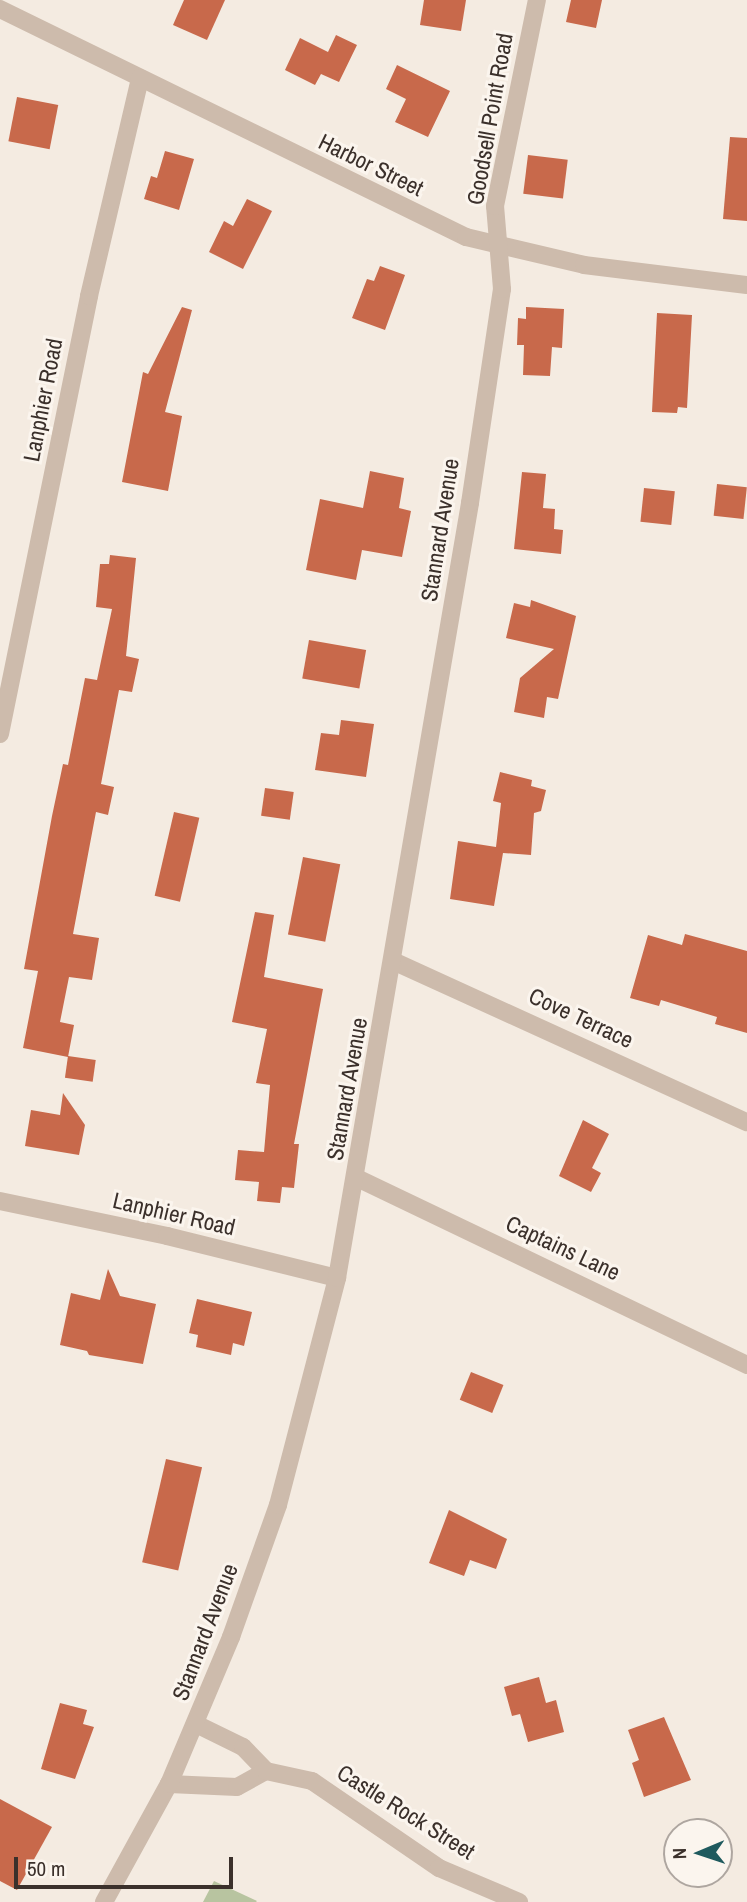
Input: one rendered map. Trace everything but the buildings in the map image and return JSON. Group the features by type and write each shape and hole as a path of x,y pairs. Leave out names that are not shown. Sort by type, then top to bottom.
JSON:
{"street":[{"name":"Goodsell Point Road","path":"499,248 495,206 537,0"},
{"name":"Harbor Street","path":"0,9 419,215 499,248 584,265 747,285"},
{"name":"Lanphier Road","path":"0,734 89,296 141,78"},
{"name":"Stannard Avenue","path":"104,1902 169,1784 196,1724 278,1505 337,1278 357,1178 500,303 499,248"},
{"name":"Cove Terrace","path":"393,961 747,1122"},
{"name":"Captains Lane","path":"357,1178 747,1365"},
{"name":"Lanphier Road","path":"0,1201 167,1236 337,1278"},
{"path":"169,1784 237,1787 266,1771 243,1748 196,1724"},
{"name":"Castle Rock Street","path":"266,1771 312,1781 439,1868 519,1902"}],"green space":[{"path":"214,1881 257,1901 203,1902"}]}
